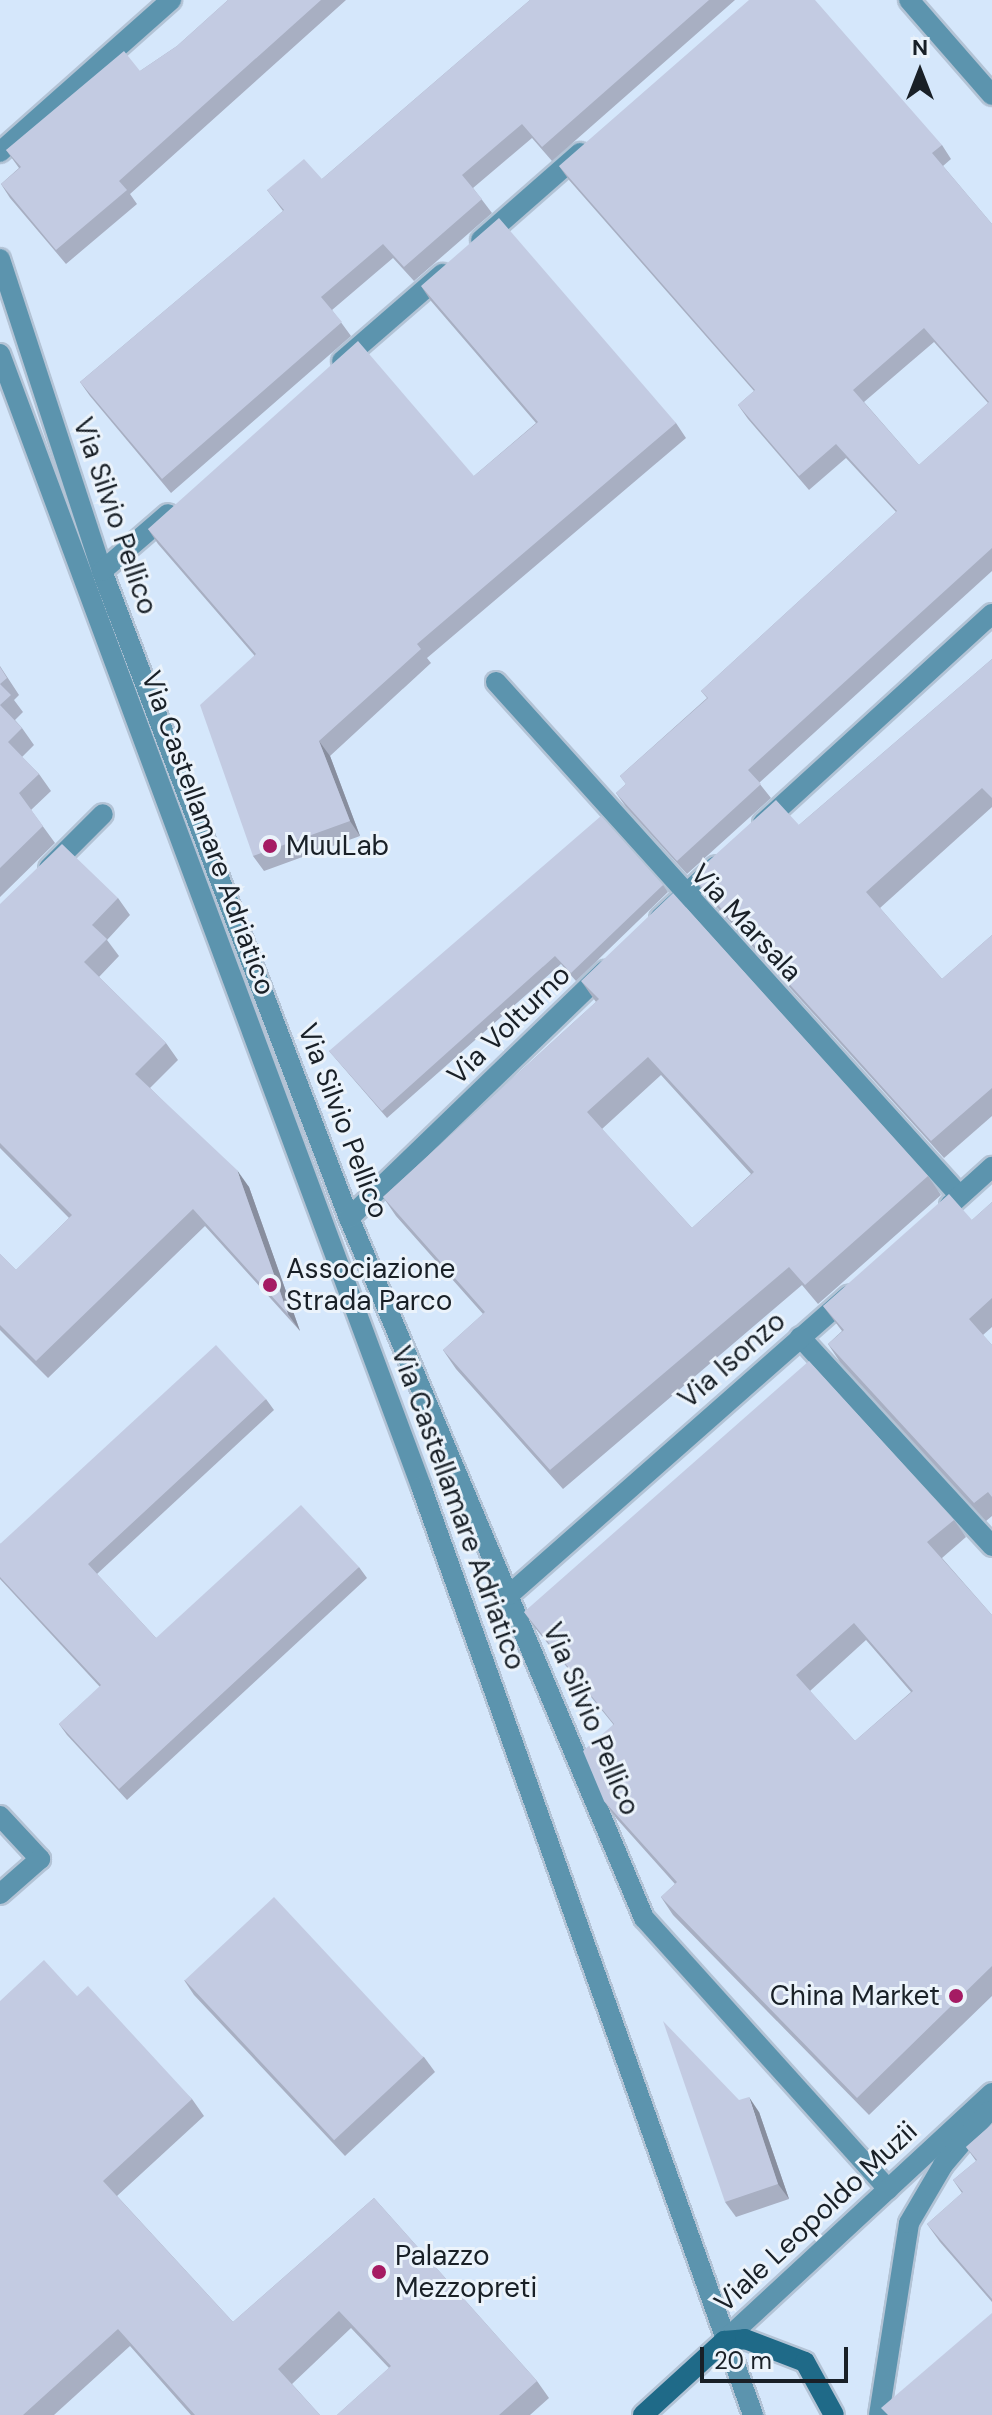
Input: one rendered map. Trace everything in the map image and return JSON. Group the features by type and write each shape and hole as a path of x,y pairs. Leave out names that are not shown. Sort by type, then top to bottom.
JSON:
{"main road":[{"name":"Viale Leopoldo Muzii","path":"643,2415 724,2341"},
{"path":"724,2341 786,2349 818,2378 834,2415"}],"street":[{"path":"0,152 171,0"},
{"path":"909,0 992,95"},
{"path":"328,374 600,135"},
{"name":"Via Silvio Pellico","path":"0,259 102,571 349,1218 644,1918 888,2189"},
{"name":"Via Castellamare Adriatico","path":"0,354 448,1559 724,2341 753,2415"},
{"path":"102,571 185,498"},
{"path":"648,929 992,614"},
{"name":"Via Marsala","path":"496,682 683,896 960,1196"},
{"path":"31,885 103,814"},
{"name":"Via Volturno","path":"349,1218 625,952"},
{"path":"928,1225 992,1167"},
{"name":"Via Isonzo","path":"509,1595 870,1276"},
{"path":"800,1337 992,1546"},
{"path":"0,1816 40,1859 0,1894"},
{"name":"Viale Leopoldo Muzii","path":"724,2341 992,2093"},
{"name":"Viale Leopoldo Muzii","path":"879,2415 909,2223 943,2165 992,2109"}],"building":[{"path":"228,0 321,0 119,181 127,190 56,250 1,184 21,167 6,150 124,51 140,71 177,46"},
{"path":"530,0 709,0 542,147 522,124 462,175 482,199 404,267 383,244 321,297 342,322 162,479 80,382 284,210 267,190 304,159 322,179"},
{"path":"749,0 815,0 942,145 932,153 992,224 992,548 748,770 761,784 677,861 616,793 626,784 620,776 708,698 701,691 897,511 836,444 799,476 738,405 755,390 559,166","holes":["924,328 989,402 919,465 853,390"]},
{"path":"499,218 676,423 417,644 421,649 319,741 350,821 253,856 200,705 256,654 148,529 358,341 474,476 538,422 421,286"},
{"path":"992,659 992,798 982,788 866,892 942,979 992,935 992,1088 931,1141 692,876 776,800 799,825"},
{"path":"0,667 7,678 0,684"},
{"path":"0,684 11,695 0,705"},
{"path":"0,705 22,728 8,742 39,774 19,793 43,826 0,868"},
{"path":"601,816 663,885 571,973 555,956 382,1111 329,1051"},
{"path":"62,844 118,898 92,925 107,939 84,962 166,1043 135,1074 237,1170 288,1314 193,1209 36,1361 0,1325 0,1254 16,1270 72,1215 0,1143 0,904"},
{"path":"673,893 928,1176 805,1285 789,1267 550,1470 443,1350 485,1312 383,1197 599,999 581,981","holes":["648,1057 754,1172 692,1228 587,1112"]},
{"path":"949,1194 972,1220 992,1202 992,1298 969,1319 992,1345 992,1497 988,1492 974,1503 828,1344 844,1330 823,1306"},
{"path":"216,1345 266,1399 88,1564 156,1638 301,1505 359,1567 119,1789 59,1724 101,1685 0,1577 0,1544"},
{"path":"809,1361 954,1520 927,1542 992,1615 992,1966 857,2098 661,1897 677,1882 604,1801 583,1751 614,1724 524,1612","holes":["854,1623 913,1691 855,1741 796,1675"]},
{"path":"274,1897 423,2057 334,2140 185,1980"},
{"path":"44,1960 77,1996 88,1986 192,2099 103,2181 233,2322 374,2198 537,2381 499,2415 337,2415 391,2366 339,2311 278,2369 320,2415 195,2415 118,2329 23,2415 0,2415 0,2001"},
{"path":"663,2021 739,2100 749,2097 778,2184 725,2202"},
{"path":"992,2124 992,2299 927,2224 963,2192 953,2180 977,2160 966,2147"},
{"path":"992,2313 992,2415 888,2415 881,2408"}],"place":[{"name":"MuuLab","path":"270,846"},
{"name":"Associazione Strada Parco","path":"270,1285"},
{"name":"China Market","path":"956,1996"},
{"name":"Palazzo Mezzopreti","path":"379,2272"}]}
